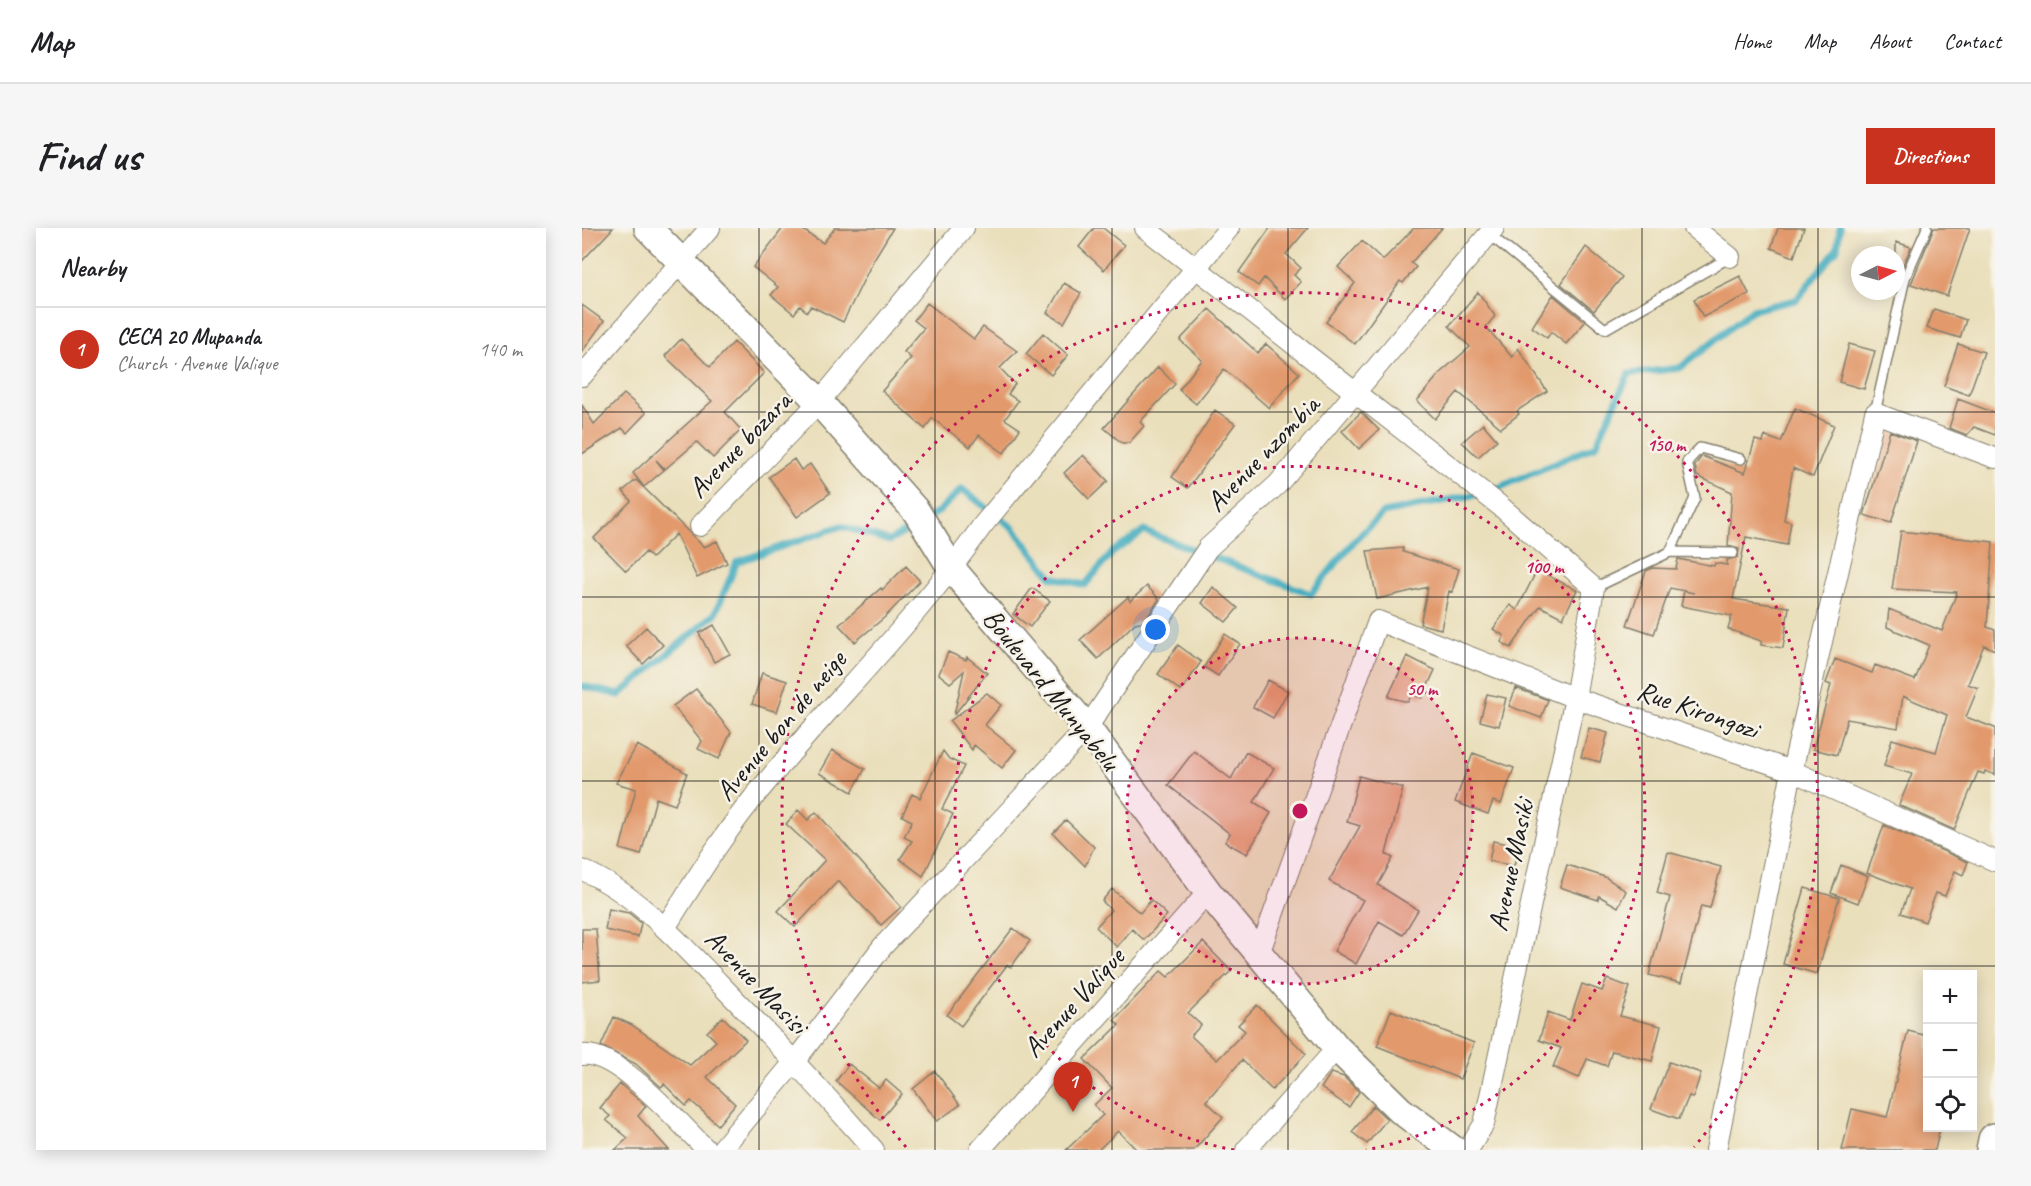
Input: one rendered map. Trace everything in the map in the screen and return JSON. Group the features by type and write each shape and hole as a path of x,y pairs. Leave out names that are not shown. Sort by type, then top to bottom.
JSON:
{"highway":[{"path":"1993,1150 1995,1140"}],"street":[{"name":"Boulevard Munyabelu","path":"648,228 819,402 922,520 952,569 1088,728 1208,892 1337,1048 1400,1110 1454,1150"},
{"path":"582,376 710,228"},
{"name":"Avenue bozara","path":"700,526 819,402 964,228"},
{"path":"1145,228 1470,485 1499,505 1594,588"},
{"name":"Avenue bon de neige","path":"665,928 719,843 762,786 952,569 982,526 1001,506 1229,228"},
{"path":"1694,228 1730,257"},
{"name":"Avenue nzombia","path":"721,1150 795,1061 883,946 1088,728 1197,568 1208,548 1278,484 1491,231"},
{"path":"1716,1150 1792,771 1875,413 1995,458"},
{"name":"Avenue Masiki","path":"1468,1150 1484,1124 1575,698 1594,588"},
{"name":"Rue Kirongozi","path":"1259,954 1378,621 1575,698 1792,771 1995,861"},
{"name":"Avenue Masisi","path":"582,870 601,878 665,928 795,1061 874,1150"},
{"name":"Avenue Valique","path":"980,1150 1208,892"},
{"path":"1246,1150 1337,1048"},
{"path":"582,1055 594,1054 624,1070 706,1150"}],"lane":[{"path":"1875,413 1905,278 1927,228"},
{"path":"1491,231 1605,329 1730,257"},
{"path":"1670,552 1695,498 1687,462 1700,448 1741,459"},
{"path":"1594,588 1670,552 1733,553"}],"building":[{"path":"582,228 613,228 582,261"},
{"path":"783,228 800,228 823,243 835,228 893,228 874,259 843,322 811,306 807,312 800,306 794,314 771,295 778,287 753,267"},
{"path":"1094,228 1103,228 1124,245 1104,270 1079,247"},
{"path":"1270,228 1308,228 1286,254 1301,268 1294,275 1301,282 1285,299 1264,278 1258,286 1239,272"},
{"path":"1414,228 1442,228 1411,263 1416,267 1403,283 1400,281 1355,344 1326,322 1355,283 1338,267 1362,241 1383,260"},
{"path":"1778,228 1804,228 1794,257 1771,248"},
{"path":"1934,228 1970,228 1947,296 1911,284"},
{"path":"1896,242 1911,247 1905,261 1905,246 1896,246"},
{"path":"1586,247 1622,277 1594,311 1561,284"},
{"path":"1740,276 1749,294 1703,317 1694,299"},
{"path":"1064,283 1081,293 1064,323 1047,313"},
{"path":"1478,292 1495,316 1486,327 1512,357 1518,348 1547,391 1517,411 1519,414 1501,428 1458,392 1435,419 1417,401 1441,372 1470,347 1449,326"},
{"path":"1553,295 1585,322 1566,344 1551,332 1547,338 1532,327"},
{"path":"927,303 974,339 983,327 1017,351 1000,368 1015,384 1008,394 1018,401 1005,419 1020,429 1004,453 979,435 970,447 932,418 925,429 882,391 911,358 904,352 924,328 914,320"},
{"path":"582,305 604,321 582,352"},
{"path":"1209,309 1258,353 1266,344 1299,373 1269,408 1224,369 1196,404 1179,390 1202,360 1180,340"},
{"path":"1934,309 1966,320 1960,338 1927,328"},
{"path":"1043,333 1068,355 1051,375 1026,354"},
{"path":"681,339 710,367 734,342 764,373 725,412 741,430 713,458 697,442 665,469 656,460 664,470 644,487 633,473 712,401 665,356"},
{"path":"1849,344 1875,351 1864,389 1839,382"},
{"path":"1958,344 1984,352 1969,395 1944,386"},
{"path":"1158,367 1175,384 1140,422 1144,426 1129,443 1122,443 1104,428"},
{"path":"624,394 646,413 627,433 622,428 582,454 582,405 594,424"},
{"path":"1958,399 1995,413 1995,435 1974,427 1967,435 1949,428"},
{"path":"1795,408 1834,425 1813,477 1793,468 1784,520 1791,522 1787,545 1746,537 1733,599 1789,607 1783,648 1761,645 1761,641 1728,629 1732,616 1681,606 1684,591 1694,593 1670,588 1654,634 1627,625 1646,571 1652,568 1676,569 1678,559 1714,566 1715,563 1727,565 1727,560 1738,557 1739,549 1728,546 1732,492 1697,476 1695,465 1702,456 1745,473 1755,440 1763,442 1765,436 1781,442"},
{"path":"1215,410 1235,424 1188,488 1172,477"},
{"path":"1361,412 1379,430 1359,449 1342,431"},
{"path":"1483,424 1497,440 1478,457 1462,442"},
{"path":"1890,431 1917,441 1891,523 1864,515"},
{"path":"1083,455 1108,481 1089,499 1064,473"},
{"path":"794,459 801,470 810,464 830,493 797,517 769,477"},
{"path":"636,480 704,547 717,541 727,563 697,578 676,534 652,558 646,552 626,571 594,538 631,501 623,491"},
{"path":"1901,531 1993,542 1987,627 1995,630 1995,650 1984,645 1968,684 1978,688 1966,717 1995,728 1995,775 1985,771 1984,774 1978,772 1954,830 1899,805 1912,774 1884,766 1892,739 1936,752 1947,715 1903,696 1898,728 1847,719 1837,755 1813,749 1831,685 1826,683 1835,659 1872,673 1875,665 1915,680 1929,645 1887,627 1889,609 1942,631 1957,592 1892,589"},
{"path":"1403,548 1403,552 1459,569 1452,592 1449,591 1441,629 1420,624 1428,587 1377,599 1367,551"},
{"path":"906,566 920,581 885,617 855,642 839,625 881,588 882,590"},
{"path":"1537,570 1577,590 1563,618 1540,606 1511,648 1501,642 1504,636 1493,629 1510,605 1517,610"},
{"path":"1147,586 1159,599 1145,621 1135,623 1098,659 1080,640 1128,597 1130,601"},
{"path":"1213,587 1238,608 1226,622 1202,603"},
{"path":"1032,588 1050,601 1030,627 1013,614"},
{"path":"714,625 730,654 714,662 699,633"},
{"path":"646,627 663,645 643,664 626,646"},
{"path":"1225,634 1240,644 1218,676 1204,667"},
{"path":"1178,645 1201,662 1181,691 1158,674"},
{"path":"948,652 966,660 967,657 987,673 954,715 964,671 950,683 939,674"},
{"path":"1407,656 1435,670 1422,698 1412,694 1408,702 1388,697"},
{"path":"762,673 787,681 777,712 752,704"},
{"path":"1268,680 1288,691 1273,718 1253,707"},
{"path":"1516,688 1548,700 1541,718 1509,706"},
{"path":"696,689 731,732 719,759 698,749 702,741 673,706"},
{"path":"987,693 1001,705 985,725 1016,750 1002,768 974,745 972,750 950,721"},
{"path":"1487,694 1506,698 1499,726 1480,721"},
{"path":"1589,728 1608,733 1600,762 1581,757"},
{"path":"637,745 687,773 675,805 656,798 641,855 620,849 636,789 616,783"},
{"path":"832,750 865,769 852,792 819,773"},
{"path":"943,751 949,759 964,766 942,809 953,814 923,876 900,859 912,841 904,837 912,821 902,816 912,794 920,798"},
{"path":"1194,751 1231,779 1246,752 1274,768 1254,802 1271,813 1247,854 1225,842 1230,834 1168,785"},
{"path":"1473,753 1514,768 1501,804 1493,801 1488,814 1455,802"},
{"path":"1359,776 1403,788 1386,854 1393,858 1378,885 1418,910 1403,935 1379,921 1356,964 1334,951 1363,900 1329,881 1360,826 1347,822"},
{"path":"798,810 808,820 816,812 901,907 881,925 838,881 795,927 778,911 825,860 786,824"},
{"path":"1066,820 1094,847 1085,866 1053,833"},
{"path":"1884,825 1968,862 1963,875 1955,871 1945,896 1936,893 1925,922 1901,913 1910,889 1867,873"},
{"path":"1493,841 1518,846 1514,866 1489,861"},
{"path":"1668,852 1721,867 1710,908 1701,906 1681,983 1649,975 1670,897 1657,893"},
{"path":"1567,865 1605,877 1626,891 1618,907 1599,896 1598,900 1560,887"},
{"path":"1841,865 1868,876 1858,903 1831,893"},
{"path":"1805,888 1839,898 1817,974 1783,964"},
{"path":"1112,889 1140,913 1151,900 1167,915 1144,940 1132,929 1117,947 1096,927 1111,910 1102,901"},
{"path":"609,909 629,913 641,923 638,937 605,930"},
{"path":"1013,928 1030,941 1011,967 1007,965 961,1026 947,1015"},
{"path":"582,929 596,929 600,980 582,982"},
{"path":"1203,942 1231,971 1188,1013 1201,1025 1191,1036 1217,1060 1245,1031 1238,1025 1257,1005 1306,1054 1272,1090 1242,1060 1206,1101 1223,1117 1194,1150 1137,1150 1118,1131 1098,1150 1066,1150 1103,1115 1094,1105 1112,1088 1084,1059 1119,1025 1114,1020 1161,971 1168,977"},
{"path":"1607,979 1630,987 1620,1016 1661,1026 1652,1061 1612,1051 1607,1066 1587,1059 1579,1078 1553,1067 1561,1048 1539,1040 1548,1012 1570,1020 1582,984 1602,991"},
{"path":"1391,1010 1474,1043 1460,1079 1377,1046"},
{"path":"614,1017 632,1025 690,1065 716,1041 707,1032 723,1017 746,1040 707,1077 735,1104 718,1125 691,1101 686,1106 664,1084 661,1087 636,1064 601,1046"},
{"path":"1908,1031 1923,1035 1923,1132 1939,1132 1935,1150 1842,1150 1852,1109 1887,1117"},
{"path":"1669,1062 1701,1073 1693,1097 1689,1096 1679,1119 1651,1109"},
{"path":"849,1064 879,1088 886,1080 902,1094 880,1120 836,1081"},
{"path":"935,1071 960,1105 937,1121 913,1089"},
{"path":"1331,1073 1344,1077 1359,1092 1349,1107 1321,1088"},
{"path":"620,1084 646,1106 638,1116 669,1150 615,1150 628,1138 606,1120 610,1116 600,1108"},
{"path":"1373,1106 1387,1119 1367,1144 1352,1132"}],"waterway":[{"path":"1489,492 1596,445 1629,374 1680,368 1752,310 1796,300 1837,249 1840,228"},
{"path":"926,519 938,512 962,489 1013,528 1052,577 1085,585 1113,552 1144,531 1311,594 1355,540 1383,513 1478,494"},
{"path":"582,686 619,695 715,614 737,562 841,526 889,541 917,525"}],"place":[{"name":"CECA 20 Mupanda","path":"1073,1112"}]}
